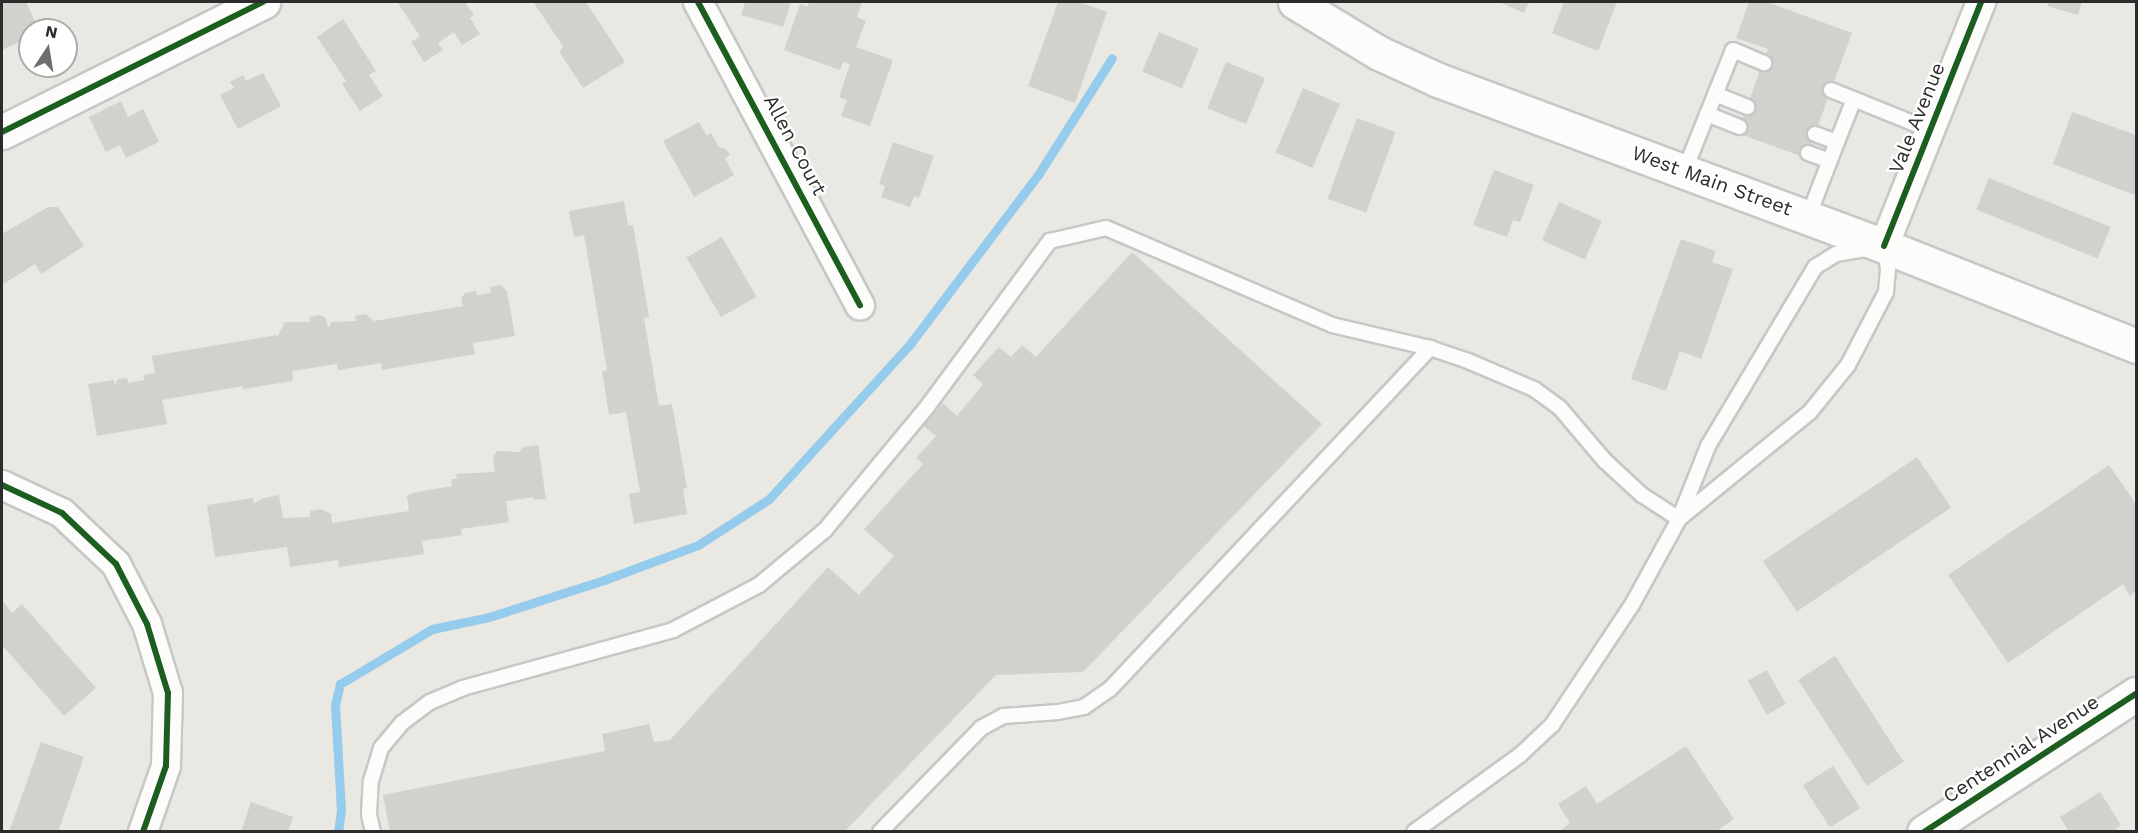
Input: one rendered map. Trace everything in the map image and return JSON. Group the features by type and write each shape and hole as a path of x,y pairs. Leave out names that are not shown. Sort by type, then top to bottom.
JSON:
{"main road":[{"path":"2,132 262,2"},
{"name":"West Main Street","path":"1295,2 1379,53 1428,75 1884,246 2136,346"},
{"name":"Centennial Avenue","path":"1924,831 2136,694"}],"street":[{"name":"Allen Court","path":"698,2 860,305"},
{"name":"Vale Avenue","path":"1884,246 1982,2"},
{"path":"2,485 62,513 116,564 147,624 168,693 166,766 143,831"}],"lane":[{"path":"1684,171 1733,50 1764,63"},
{"path":"1831,90 1930,130"},
{"path":"1715,94 1747,107"},
{"path":"1808,217 1854,99"},
{"path":"1707,114 1740,127"},
{"path":"1815,134 1837,142"},
{"path":"1808,153 1830,161"},
{"path":"373,831 369,814 371,781 381,748 402,723 430,702 463,688 673,630 759,585 825,530 927,407 1050,242 1106,228 1332,325 1430,348 1468,361 1534,390 1560,408 1605,461 1642,495 1678,519"},
{"path":"1420,830 1520,755 1552,725 1633,603 1678,519 1708,446 1815,267 1836,254 1884,246 1888,269 1886,292 1848,365 1810,412 1678,519"},
{"path":"880,831 981,728 1004,716 1058,712 1084,707 1110,689 1430,348"}],"building":[{"path":"3,2 26,2 33,18 18,18 18,43 2,50"},
{"path":"397,2 465,2 474,15 470,18 480,34 462,45 454,32 438,43 443,50 424,62 411,42 420,36"},
{"path":"533,2 586,2 625,62 583,88 560,53 563,46"},
{"path":"745,2 791,2 783,27 741,15"},
{"path":"809,2 862,2 857,17 866,21 856,47 893,60 870,126 841,116 847,100 839,97 850,64 843,62 840,70 784,50 800,4 807,7"},
{"path":"1058,2 1079,2 1107,12 1075,103 1028,86"},
{"path":"1499,2 1529,2 1524,13"},
{"path":"1564,2 1617,2 1598,51 1552,33"},
{"path":"1749,2 1767,2 1852,33 1806,158 1737,133 1768,49 1736,38"},
{"path":"2049,2 2082,2 2078,15 2047,6"},
{"path":"343,19 376,71 369,75 383,96 360,111 342,84 346,81 317,37"},
{"path":"1159,32 1199,49 1182,88 1142,72"},
{"path":"1226,62 1265,78 1246,124 1207,108"},
{"path":"263,73 281,106 238,129 220,95 234,88 230,82 243,75 246,81"},
{"path":"1303,88 1340,104 1312,168 1276,152"},
{"path":"121,101 128,117 143,109 159,142 126,158 120,145 106,152 89,117"},
{"path":"2072,112 2136,135 2135,195 2053,164"},
{"path":"1357,118 1396,132 1366,213 1328,199"},
{"path":"699,122 707,136 711,133 719,147 726,149 730,155 725,158 734,175 694,197 663,141"},
{"path":"893,142 934,156 919,198 914,196 910,207 881,197 885,186 879,184"},
{"path":"1494,170 1534,185 1520,222 1513,220 1507,237 1473,225"},
{"path":"1989,178 2110,227 2098,259 1976,210"},
{"path":"624,201 628,226 633,225 649,317 644,318 659,406 672,404 687,488 683,489 687,514 634,524 629,494 640,492 626,412 609,415 602,371 607,370 584,235 574,237 569,211"},
{"path":"1559,202 1602,221 1585,259 1542,240"},
{"path":"48,207 58,207 84,246 41,274 35,264 2,285 2,234"},
{"path":"722,237 757,297 721,317 686,258"},
{"path":"1681,239 1716,251 1712,262 1733,269 1701,359 1680,351 1666,391 1631,379"},
{"path":"1132,252 1322,424 1083,672 996,675 844,832 390,832 383,795 605,751 602,734 649,724 654,742 670,740 828,567 859,595 894,556 864,529 923,464 916,458 936,436 923,426 943,403 957,416 983,384 973,375 999,347 1011,357 1022,345 1036,357"},
{"path":"501,285 507,291 515,336 473,343 475,354 382,370 381,363 338,370 337,364 292,371 293,381 243,389 243,386 162,400 167,424 97,436 88,384 114,380 115,386 118,379 127,378 128,383 144,380 143,375 155,373 152,356 277,335 277,338 285,322 310,322 309,317 320,315 326,318 328,328 332,322 356,321 355,316 366,314 374,321 463,306 461,298 465,293 476,291 477,295 491,293 490,287"},
{"path":"538,445 546,499 534,500 534,497 506,501 509,522 461,529 462,535 422,541 424,554 339,567 338,560 290,567 287,547 215,557 207,505 253,498 254,503 279,495 283,518 310,517 310,511 322,509 331,514 332,523 409,511 407,496 412,493 452,486 451,479 457,479 456,474 495,472 493,457 497,451 520,452 523,447"},
{"path":"1917,457 1951,508 1797,612 1763,561"},
{"path":"2109,465 2136,504 2136,591 2130,596 2123,584 2008,663 1948,575"},
{"path":"2,600 12,613 22,604 96,688 64,716 2,645"},
{"path":"1835,656 1904,762 1867,786 1798,680"},
{"path":"1767,670 1786,704 1767,715 1748,681"},
{"path":"41,742 84,757 58,832 9,832"},
{"path":"1686,746 1734,819 1715,832 1563,832 1562,829 1570,823 1558,804 1586,786 1597,804"},
{"path":"1833,766 1860,808 1830,828 1803,786"},
{"path":"2100,792 2121,825 2112,832 2069,832 2060,817"},
{"path":"251,802 293,817 288,832 241,832"}],"waterway":[{"path":"338,832 341,811 335,705 340,684 432,629 489,617 604,580 698,545 769,499 910,344 1038,175 1112,58"}],"cycle path":[{"path":"2,132 263,2"},
{"path":"698,2 860,305"},
{"path":"1884,246 1981,2"},
{"path":"2,485 62,513 116,564 147,624 168,693 166,766 143,832"},
{"path":"1924,832 2136,694"}]}
